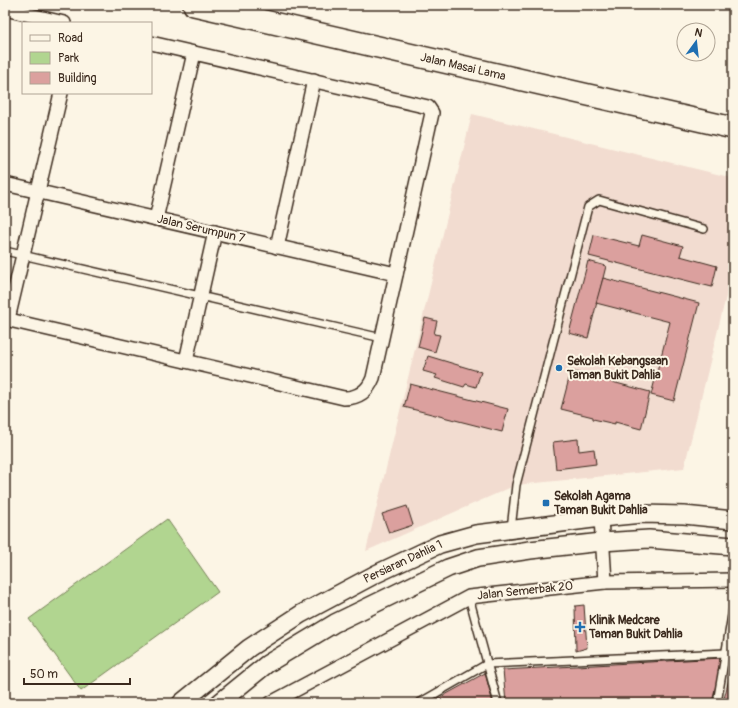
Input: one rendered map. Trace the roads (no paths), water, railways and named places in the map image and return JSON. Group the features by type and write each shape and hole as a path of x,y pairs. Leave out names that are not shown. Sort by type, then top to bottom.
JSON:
{"main road":[{"name":"Jalan Masai Lama","path":"194,5 733,128"}],"street":[{"path":"5,9 60,22"},
{"path":"61,94 23,255 6,319 344,398 360,395 366,390 373,378 432,113 428,107 152,43"},
{"path":"156,219 194,53"},
{"path":"277,247 314,80"},
{"name":"Jalan Serumpun 7","path":"5,184 396,274"},
{"path":"186,361 216,232"},
{"name":"Persiaran Dahlia 1","path":"181,703 249,648 301,614 376,574 440,544 476,534 642,514 684,515 733,520"},
{"path":"601,518 605,582"},
{"name":"Persiaran Dahlia 1","path":"220,703 267,664 334,623 448,568 478,558 530,550 602,542 649,539 733,546"},
{"name":"Jalan Semerbak 20","path":"271,703 469,597 605,582 733,580"}],"lane":[{"path":"511,529 516,485 588,207 600,200 704,229"},
{"path":"5,251 382,338"},
{"path":"469,597 498,703"},
{"path":"717,703 733,609"},
{"path":"419,703 487,664 726,653 733,656"}],"place":[{"name":"Sekolah Kebangsaan Taman Bukit Dahlia","path":"559,368"},
{"name":"Sekolah Agama Taman Bukit Dahlia","path":"546,503"},
{"name":"Klinik Medcare Taman Bukit Dahlia","path":"580,627"}]}
